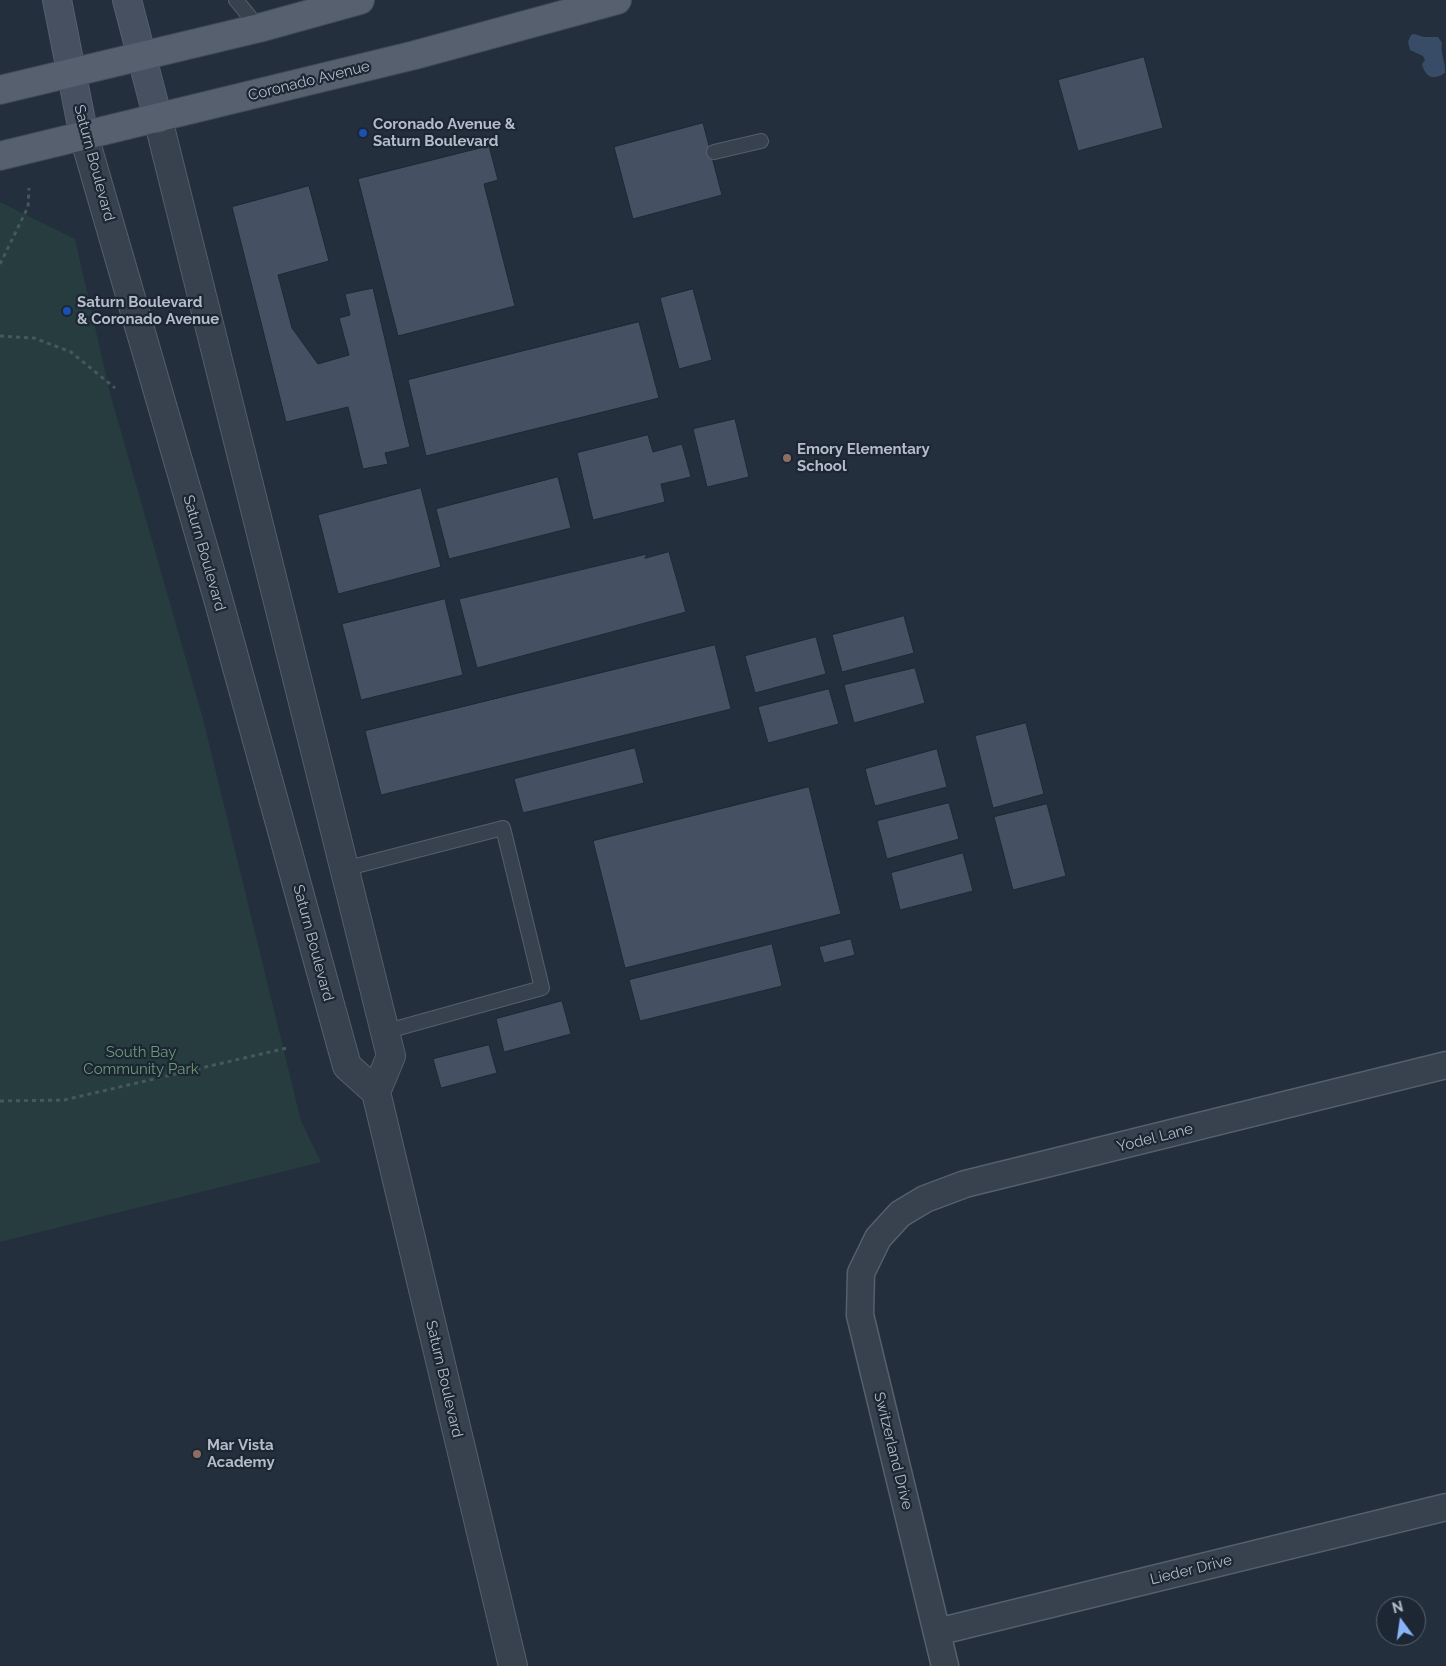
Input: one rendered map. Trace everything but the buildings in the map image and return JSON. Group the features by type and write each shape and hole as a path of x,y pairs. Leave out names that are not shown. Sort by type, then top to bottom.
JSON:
{"main road":[{"name":"Saturn Boulevard","path":"57,0 84,136"},
{"path":"127,0 158,119"},
{"path":"0,90 142,57 360,0"},
{"name":"Coronado Avenue","path":"0,156 415,55 617,0"}],"street":[{"path":"158,119 391,1056 376,1092"},
{"name":"Saturn Boulevard","path":"84,136 220,605 347,1066 376,1092 513,1666"},
{"name":"Yodel Lane","path":"878,1238 900,1214 925,1199 965,1184 1446,1065"},
{"name":"Switzerland Drive","path":"878,1238 861,1273 860,1315 944,1666"},
{"name":"Lieder Drive","path":"936,1632 1446,1507"}],"lane":[{"path":"236,0 258,28"},
{"path":"714,152 761,141"},
{"path":"344,868 503,828 542,988 384,1032"}],"path":[{"path":"0,264 28,206 29,188"},
{"path":"0,336 34,338 71,352 115,388"},
{"path":"0,1101 64,1100 287,1048"}],"green space":[{"name":"South Bay Community Park","path":"0,202 75,239 110,393 203,719 301,1121 321,1162 0,1242"}],"water":[{"path":"1411,35 1424,37 1438,37 1442,43 1445,73 1437,77 1427,75 1422,64 1425,60 1423,56 1410,50 1408,42"}],"place":[{"name":"Coronado Avenue & Saturn Boulevard","path":"363,133"},
{"name":"Saturn Boulevard & Coronado Avenue","path":"67,311"},
{"name":"Emory Elementary School","path":"787,458"},
{"name":"Mar Vista Academy","path":"197,1454"}]}
